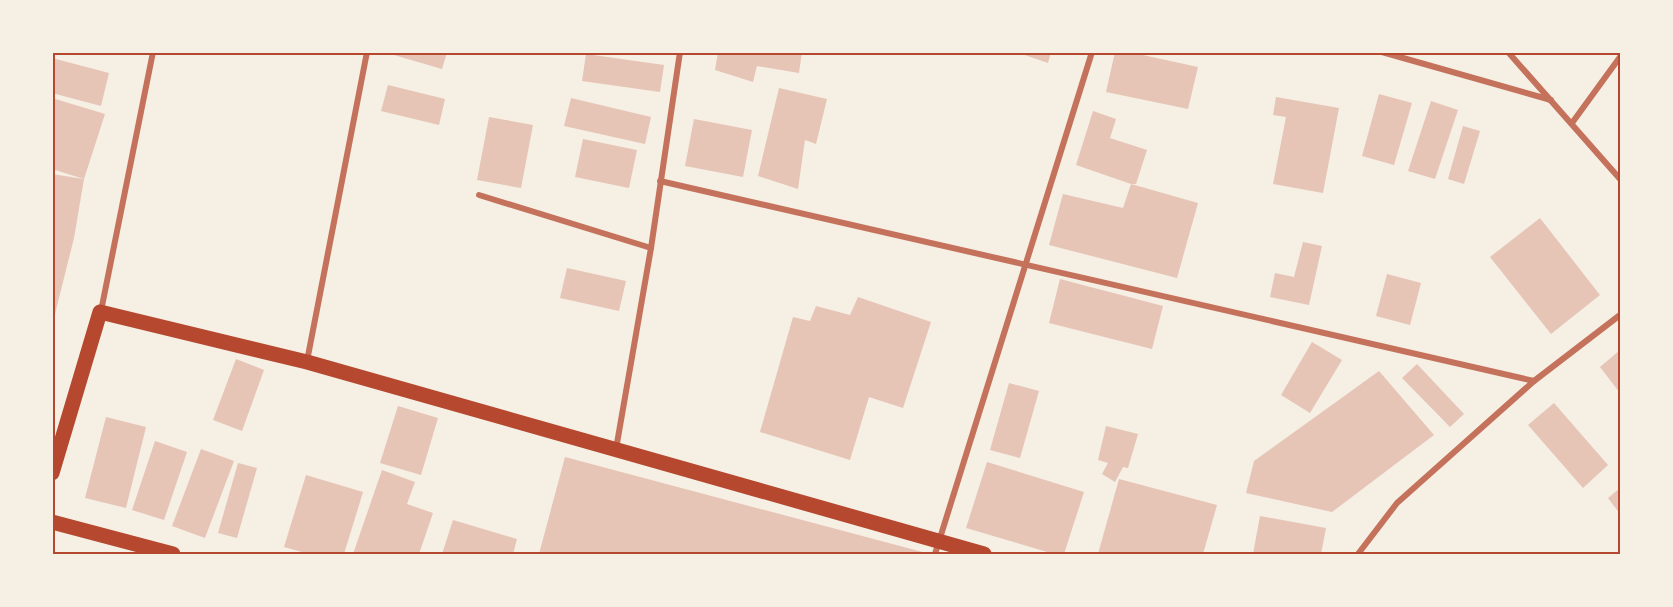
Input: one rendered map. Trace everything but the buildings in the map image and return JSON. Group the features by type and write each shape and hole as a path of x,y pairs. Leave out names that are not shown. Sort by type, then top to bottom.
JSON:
{"main road":[{"path":"52,473 100,312 307,362 616,450 937,548 984,555"},
{"path":"52,522 173,555"}],"street":[{"path":"100,312 153,52"},
{"path":"307,362 367,52"},
{"path":"616,450 651,248 680,52"},
{"path":"937,548 1092,52"},
{"path":"1382,52 1551,100"},
{"path":"1508,52 1620,179"},
{"path":"1572,123 1620,57"},
{"path":"660,181 1534,381"},
{"path":"479,195 651,248"},
{"path":"1358,555 1397,502 1534,381 1620,315"}]}
